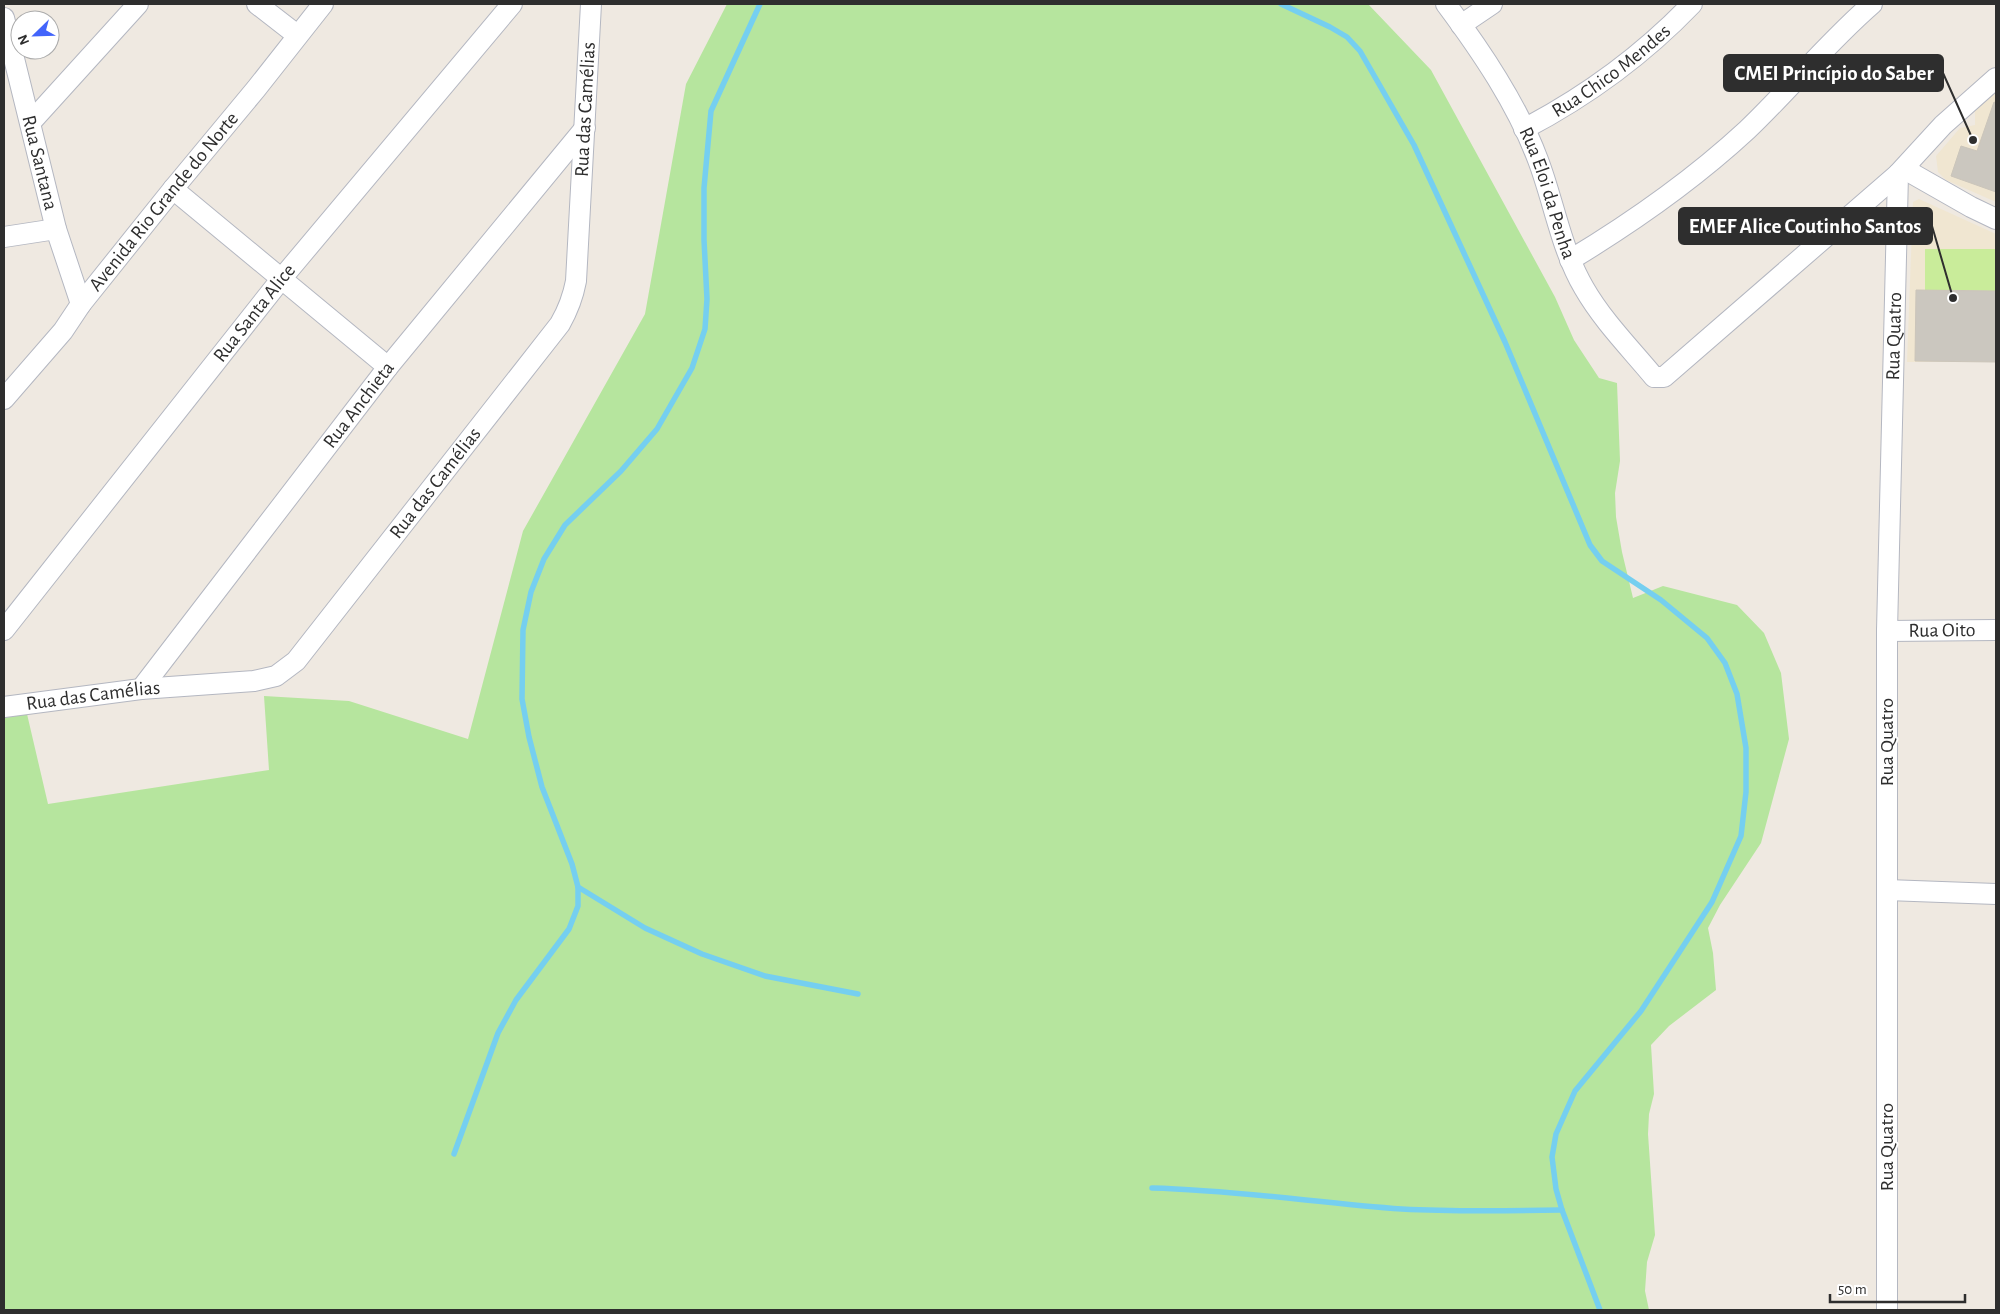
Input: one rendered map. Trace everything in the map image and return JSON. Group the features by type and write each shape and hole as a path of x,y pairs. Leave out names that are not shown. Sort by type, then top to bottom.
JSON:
{"street":[{"path":"31,122 138,4"},
{"path":"257,4 297,35"},
{"name":"Avenida Rio Grande do Norte","path":"4,399 63,331 82,304 173,189 323,4"},
{"name":"Rua Santa Alice","path":"4,630 282,278 512,4"},
{"name":"Rua das Camélias","path":"4,707 141,689 254,681 276,676 296,661 560,324 567,312 576,281 590,4"},
{"name":"Rua Eloi da Penha","path":"1446,4 1502,88 1524,129 1538,159 1570,260 1594,305 1654,377 1664,377 1903,169"},
{"path":"1461,25 1492,4"},
{"name":"Rua Chico Mendes","path":"1524,129 1552,115 1604,81 1660,36 1692,4"},
{"path":"1570,260 1641,215 1708,164 1780,97 1837,37 1872,4"},
{"name":"Rua Santana","path":"4,18 56,229 82,304"},
{"path":"1996,78 1943,125 1917,151 1903,169 1996,219"},
{"name":"Rua Anchieta","path":"141,689 388,367 585,128"},
{"name":"Rua Quatro","path":"1886,1310 1887,631 1903,169"},
{"path":"173,189 388,367"},
{"path":"4,237 56,229"},
{"name":"Rua Oito","path":"1887,631 1996,630"},
{"path":"1886,890 1996,894"}],"shaded area":[{"path":"1996,91 1996,202 1946,180 1938,172 1936,156 1960,128 1975,125 1975,111"},
{"path":"1919,199 1996,234 1996,362 1907,362 1913,202"}],"green space":[{"path":"727,4 1368,4 1431,70 1555,297 1574,340 1599,378 1617,383 1620,461 1615,493 1616,517 1633,598 1663,586 1737,605 1764,633 1781,673 1789,739 1761,843 1720,905 1708,928 1713,953 1716,990 1669,1026 1651,1045 1654,1094 1649,1114 1648,1134 1655,1235 1647,1262 1645,1291 1649,1310 4,1310 4,718 27,714 48,804 269,770 264,696 349,701 468,739 523,531 645,314 686,84"},
{"path":"1925,249 1996,249 1996,291 1925,290"}],"building":[{"path":"1994,102 1996,103 1996,192 1951,176 1961,146 1977,151"},
{"path":"1916,290 1996,291 1996,362 1915,361"}],"waterway":[{"path":"454,1154 498,1033 516,1000 569,929 578,906 578,887 572,864 542,787 529,737 522,699 523,630 531,592 544,559 565,525 621,471 657,429 692,368 705,329 707,299 704,188 711,111 760,4"},
{"path":"1281,4 1347,37 1360,51 1414,145 1505,342 1590,545 1602,561 1661,600 1707,638 1725,663 1737,694 1746,748 1746,792 1741,836 1712,902 1641,1011 1575,1091 1556,1134 1552,1157 1556,1189 1562,1210 1600,1310"},
{"path":"578,887 645,928 702,954 765,976 858,994"},
{"path":"1152,1188 1215,1191 1402,1209 1462,1211 1562,1210"}],"place":[{"name":"CMEI Princípio do Saber","path":"1973,140"},
{"name":"EMEF Alice Coutinho Santos","path":"1953,298"}]}
